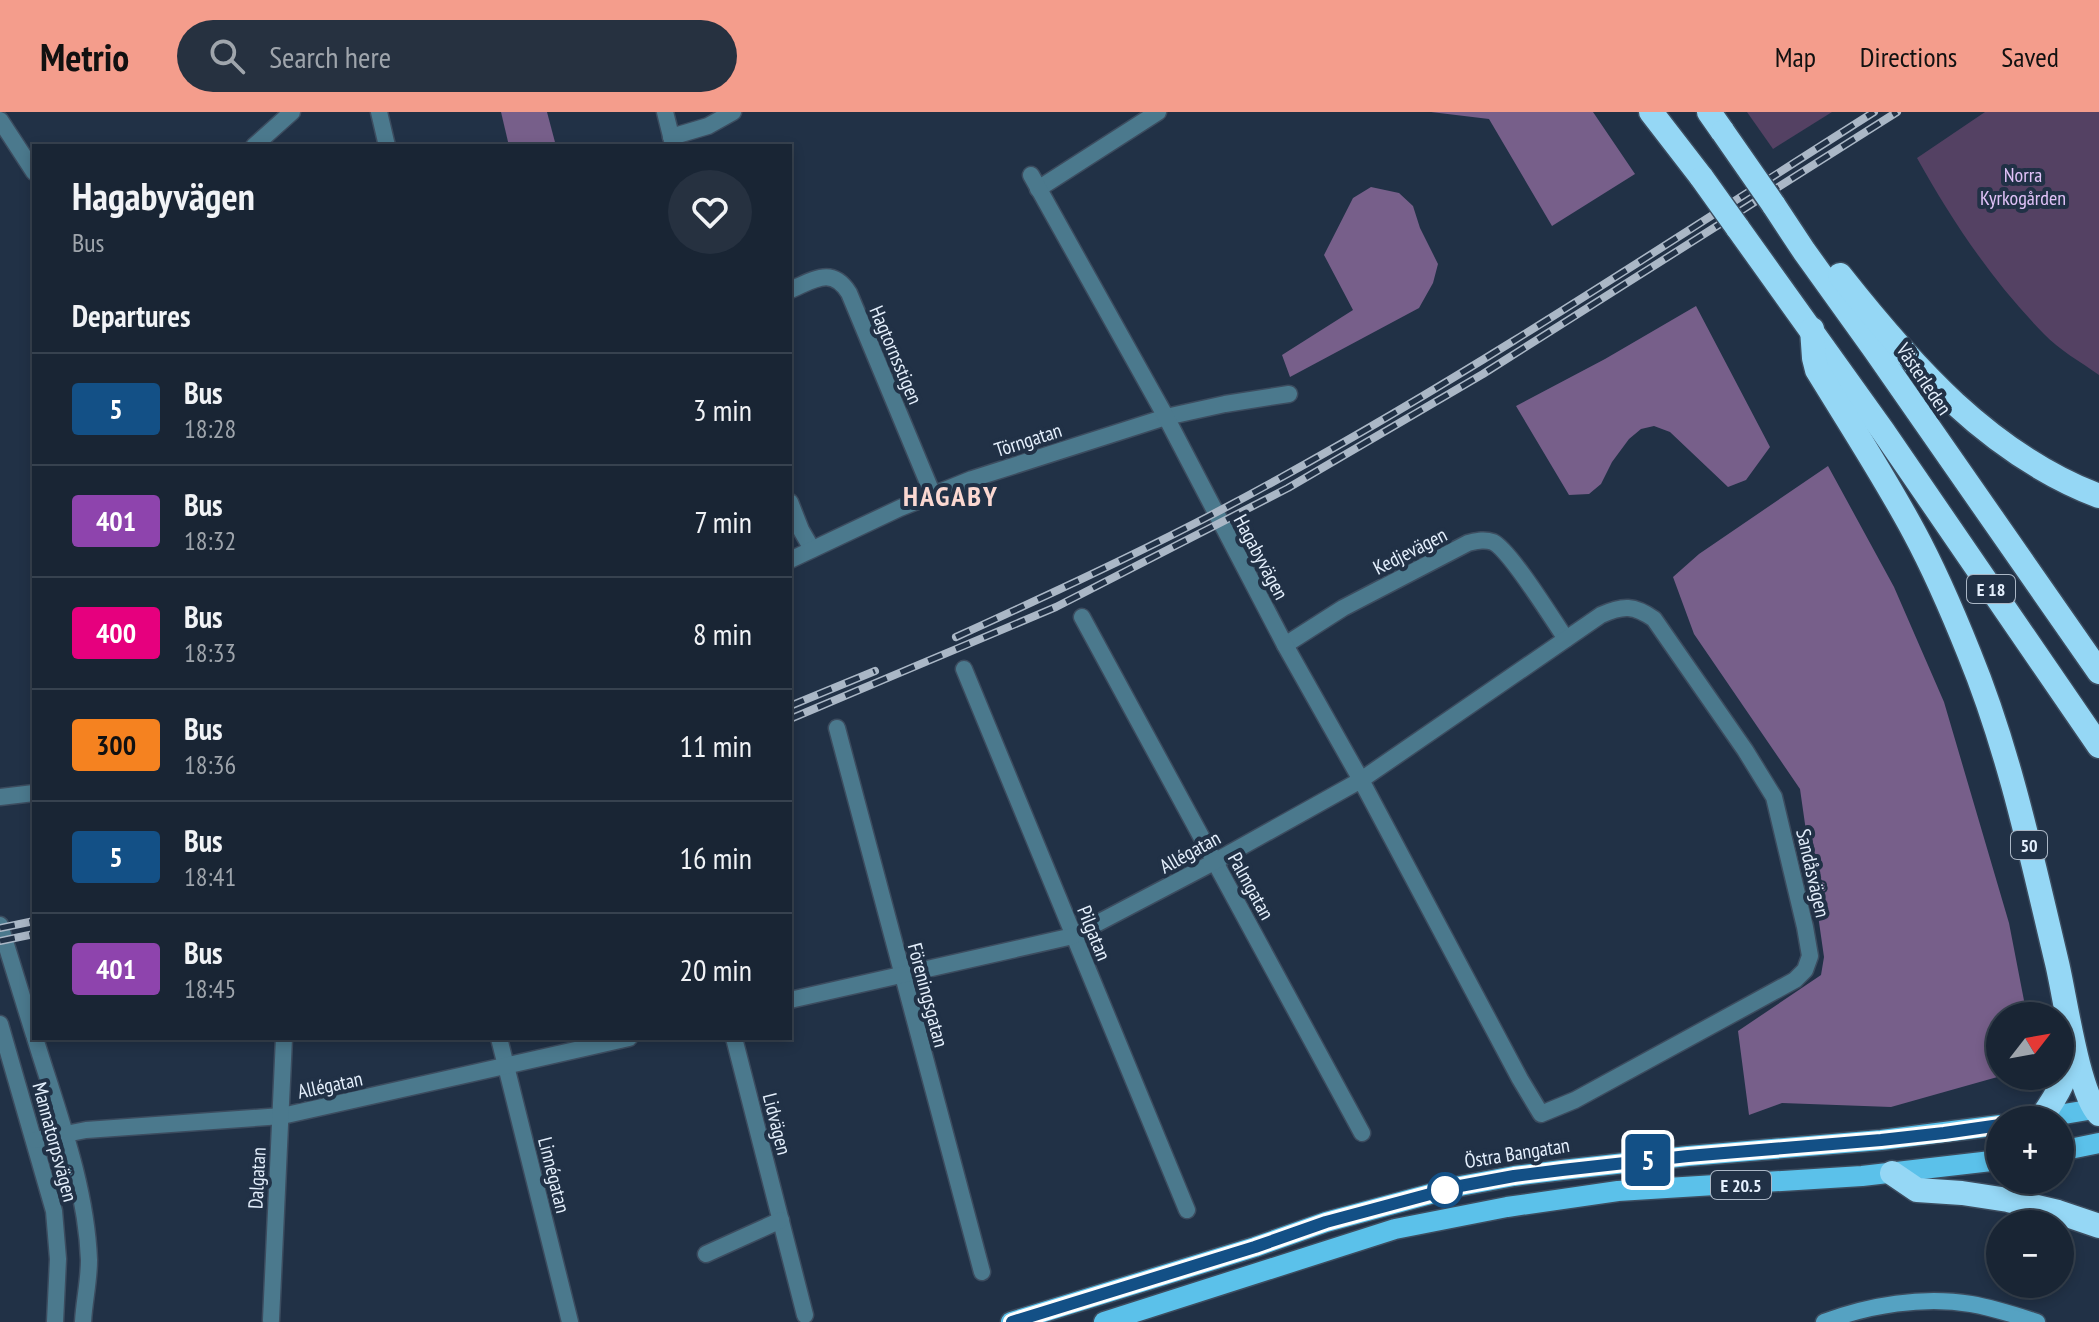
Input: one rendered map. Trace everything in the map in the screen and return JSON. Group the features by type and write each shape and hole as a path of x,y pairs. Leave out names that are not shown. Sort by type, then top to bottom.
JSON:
{"highway":[{"name":"E 18","path":"1651,112 1812,329 1873,437 2099,746"},
{"name":"Västerleden","path":"1709,112 2099,672"},
{"path":"1773,204 1793,216 1870,313 1939,390 1989,434 2020,456 2099,496"},
{"name":"50","path":"1873,437 1967,647 2002,746 2066,1002"},
{"name":"50","path":"2074,1041 2084,1085 2097,1111"},
{"path":"2046,1106 2060,1090"},
{"path":"1892,1173 1917,1190 2008,1200 2099,1226"}],"main road":[{"path":"2074,1114 2097,1111"},
{"name":"Östra Bangatan","path":"1011,1322 1387,1205 1460,1186 1586,1167 1986,1127"},
{"path":"2074,1148 2099,1143"},
{"name":"E 20.5","path":"1104,1322 1395,1229 1507,1207 1618,1191 1794,1182 1986,1162"}],"street":[{"path":"256,144 292,112"},
{"path":"379,112 387,144"},
{"path":"665,112 672,142 733,112"},
{"name":"Hagabyvägen","path":"1158,112 1035,182 1166,417 1285,645 1541,1113"},
{"path":"0,120 32,169"},
{"name":"Hagtornsstigen","path":"792,289 821,277 843,283 933,495"},
{"name":"Törngatan","path":"792,559 900,508 972,479 1166,417 1289,394"},
{"path":"792,507 812,549"},
{"name":"Kedjevägen","path":"1285,645 1343,608 1468,543 1482,540 1495,543 1509,556 1566,639"},
{"name":"Sandåsvägen","path":"1541,1113 1575,1100 1795,980 1805,970 1810,956 1774,797 1654,619 1641,610 1626,607 1614,609 1566,639"},
{"name":"Palmgatan","path":"1082,617 1362,1133"},
{"name":"Allégatan","path":"792,1000 1073,936 1361,780 1566,639"},
{"name":"Pilgatan","path":"964,669 1187,1210"},
{"name":"Föreningsgatan","path":"837,728 982,1272"},
{"path":"0,797 32,793"},
{"name":"Mannatorpsvägen","path":"0,925 32,1030"},
{"name":"Mannatorpsvägen","path":"0,1024 54,1211 58,1259 55,1322"},
{"name":"Mannatorpsvägen","path":"35,1040 78,1180 86,1226 89,1264 83,1322"},
{"name":"Dalgatan","path":"271,1320 284,1040"},
{"name":"Linnégatan","path":"499,1040 570,1322"},
{"name":"Allégatan","path":"35,1140 86,1130 282,1116 620,1040"},
{"name":"Lidvägen","path":"735,1040 805,1315"},
{"path":"706,1254 781,1220"},
{"path":"1824,1322 1864,1316 1913,1302 1943,1301 1991,1309 2037,1322"}],"green space":[{"path":"1747,112 1832,112 1773,149"},
{"name":"Norra Kyrkogården","path":"1985,112 2099,112 2099,375 2063,351 2025,314 1959,228 1917,158"}],"shaded area":[{"path":"501,112 547,112 555,144 509,144"},
{"path":"1431,112 1593,112 1635,174 1552,226 1489,119"},
{"path":"1371,187 1399,193 1413,206 1438,264 1433,283 1419,308 1290,377 1282,355 1353,310 1324,255 1353,198"},
{"path":"1696,306 1770,447 1746,480 1728,487 1670,432 1654,426 1641,429 1629,439 1612,462 1601,484 1589,494 1569,495 1516,406"},
{"path":"1828,466 1894,587 1944,702 2009,923 2024,1002 1986,1002 1986,1080 1891,1107 1782,1103 1749,1115 1738,1031 1821,975 1824,957 1800,789 1694,634 1673,577 1699,554"}],"railway":[{"path":"956,637 1161,540 1358,434 1581,299 1874,112"},
{"path":"792,718 1056,607 1288,488 1483,374 1897,112"},
{"path":"792,705 875,671"},
{"path":"0,928 32,921"},
{"path":"0,941 32,934"}],"bus line":[{"name":"5","path":"1012,1322 1326,1222 1460,1186 1562,1170 1986,1127"}],"district":[{"name":"HAGABY","path":"951,495"}]}
